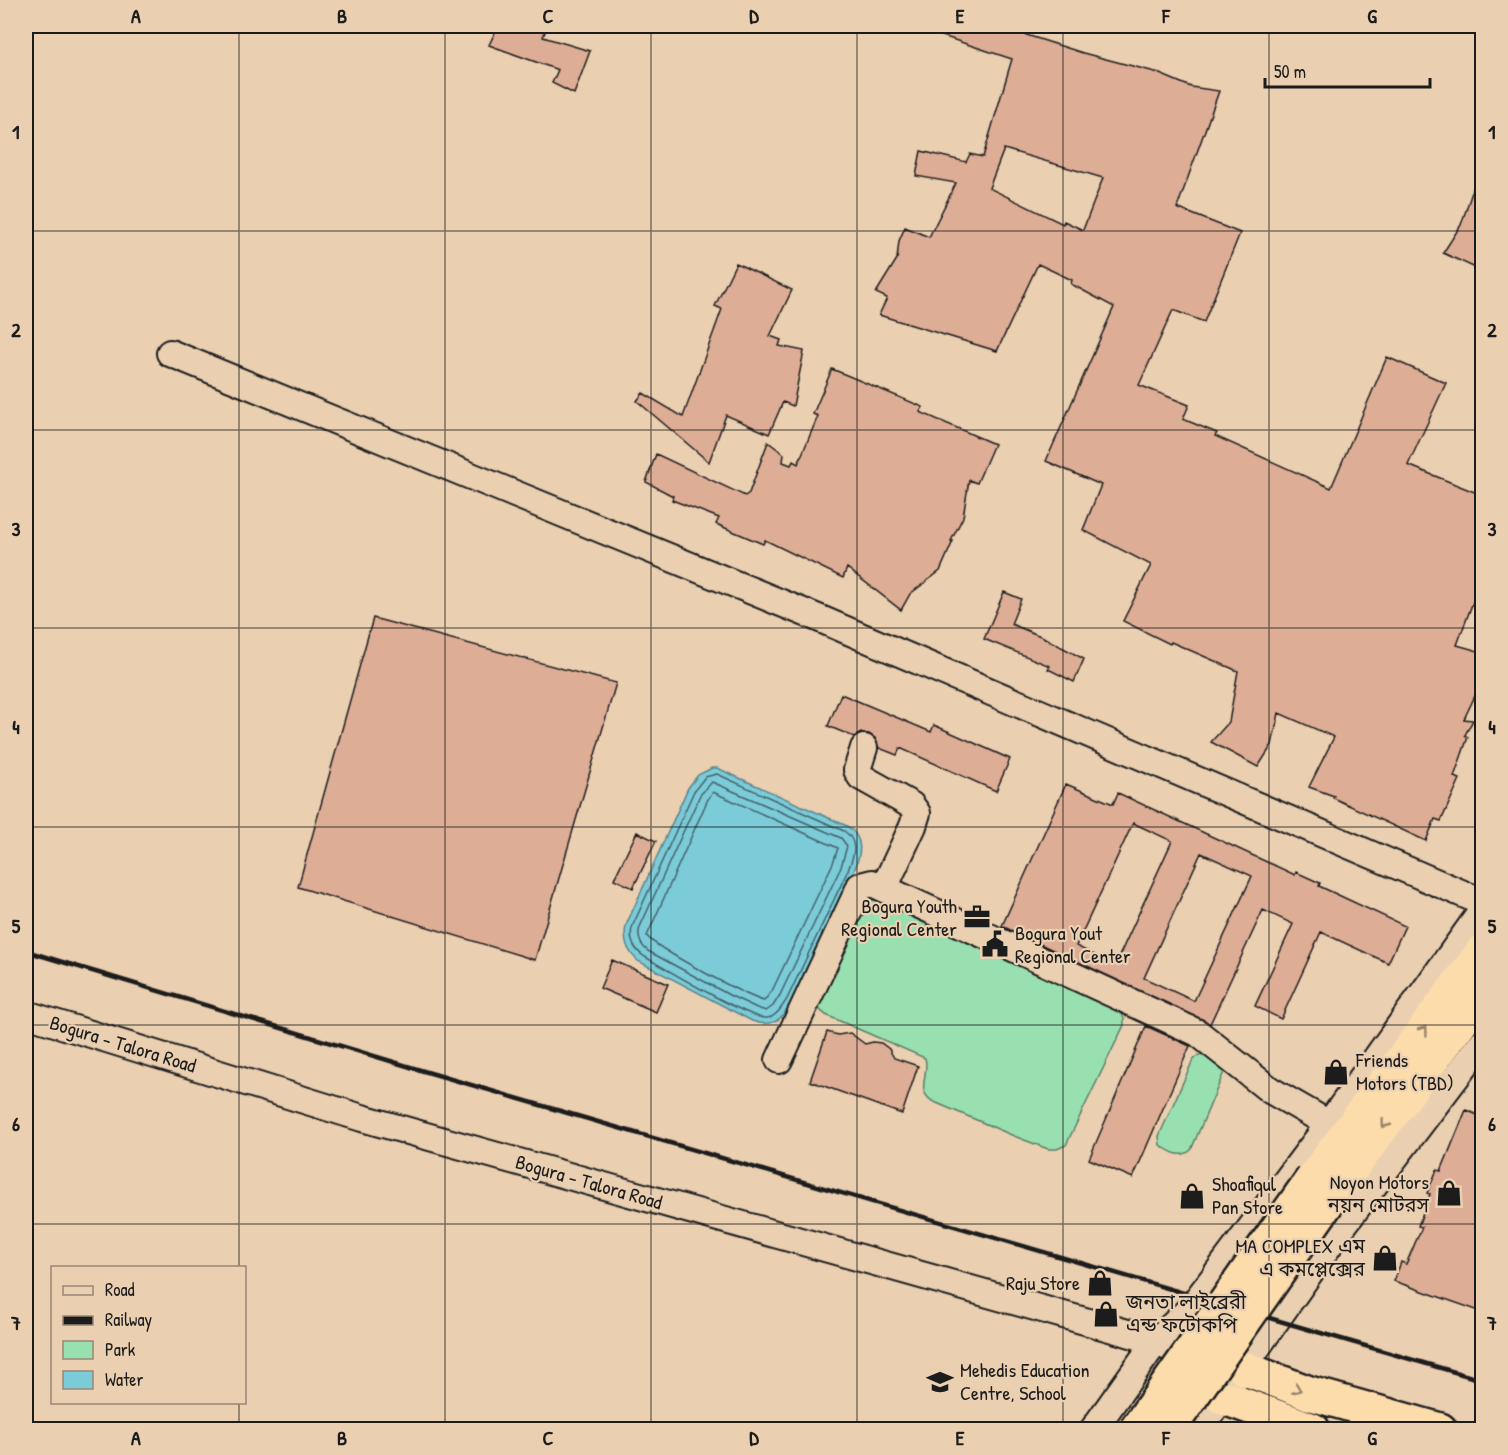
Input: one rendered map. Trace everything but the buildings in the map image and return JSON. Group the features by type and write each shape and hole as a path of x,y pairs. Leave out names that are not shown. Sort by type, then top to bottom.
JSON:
{"highway":[{"path":"1136,1430 1313,1178 1482,952"},
{"path":"1168,1430 1336,1190 1482,993"},
{"path":"1233,1382 1313,1430"},
{"path":"1233,1382 1310,1393 1440,1430"}],"street":[{"path":"170,353 818,618 1482,902"},
{"path":"864,748 857,770 861,777 911,805 917,813 884,888"},
{"path":"780,1059 860,886 872,883 1198,1033 1270,1090 1329,1124"},
{"path":"1093,1430 1156,1341 1190,1309 1329,1124 1482,911"},
{"name":"Bogura - Talora Road","path":"26,1014 362,1118 1156,1341 1233,1382"},
{"path":"1199,1430 1340,1231 1482,1043"}],"green space":[{"path":"878,898 1121,1010 1124,1025 1066,1145 1057,1149 1048,1149 932,1101 924,1092 925,1058 826,1015 820,1010 817,1002 866,903"},
{"path":"1207,1053 1225,1069 1191,1150 1179,1154 1160,1145 1159,1136 1193,1060"}],"water":[{"path":"717,768 847,826 859,841 858,860 853,873 791,1003 780,1018 770,1023 752,1021 638,961 626,943 627,923 688,788 698,775"}],"railway":[{"path":"26,951 427,1072 1482,1380"}],"place":[{"name":"Bogura Youth Regional Center","path":"977,917"},
{"name":"Bogura Yout Regional Center","path":"995,944"},
{"name":"Friends Motors (TBD)","path":"1336,1072"},
{"name":"Noyon Motors নয়ন মোটরস","path":"1449,1193"},
{"name":"Shoafiqul Pan Store","path":"1192,1196"},
{"name":"MA COMPLEX এম এ কমপ্লেক্সের","path":"1385,1258"},
{"name":"Raju Store","path":"1100,1283"},
{"name":"জনতা লাইব্রেরী এন্ড ফটোকপি","path":"1106,1314"},
{"name":"Mehedis Education Centre, School","path":"940,1382"}]}
